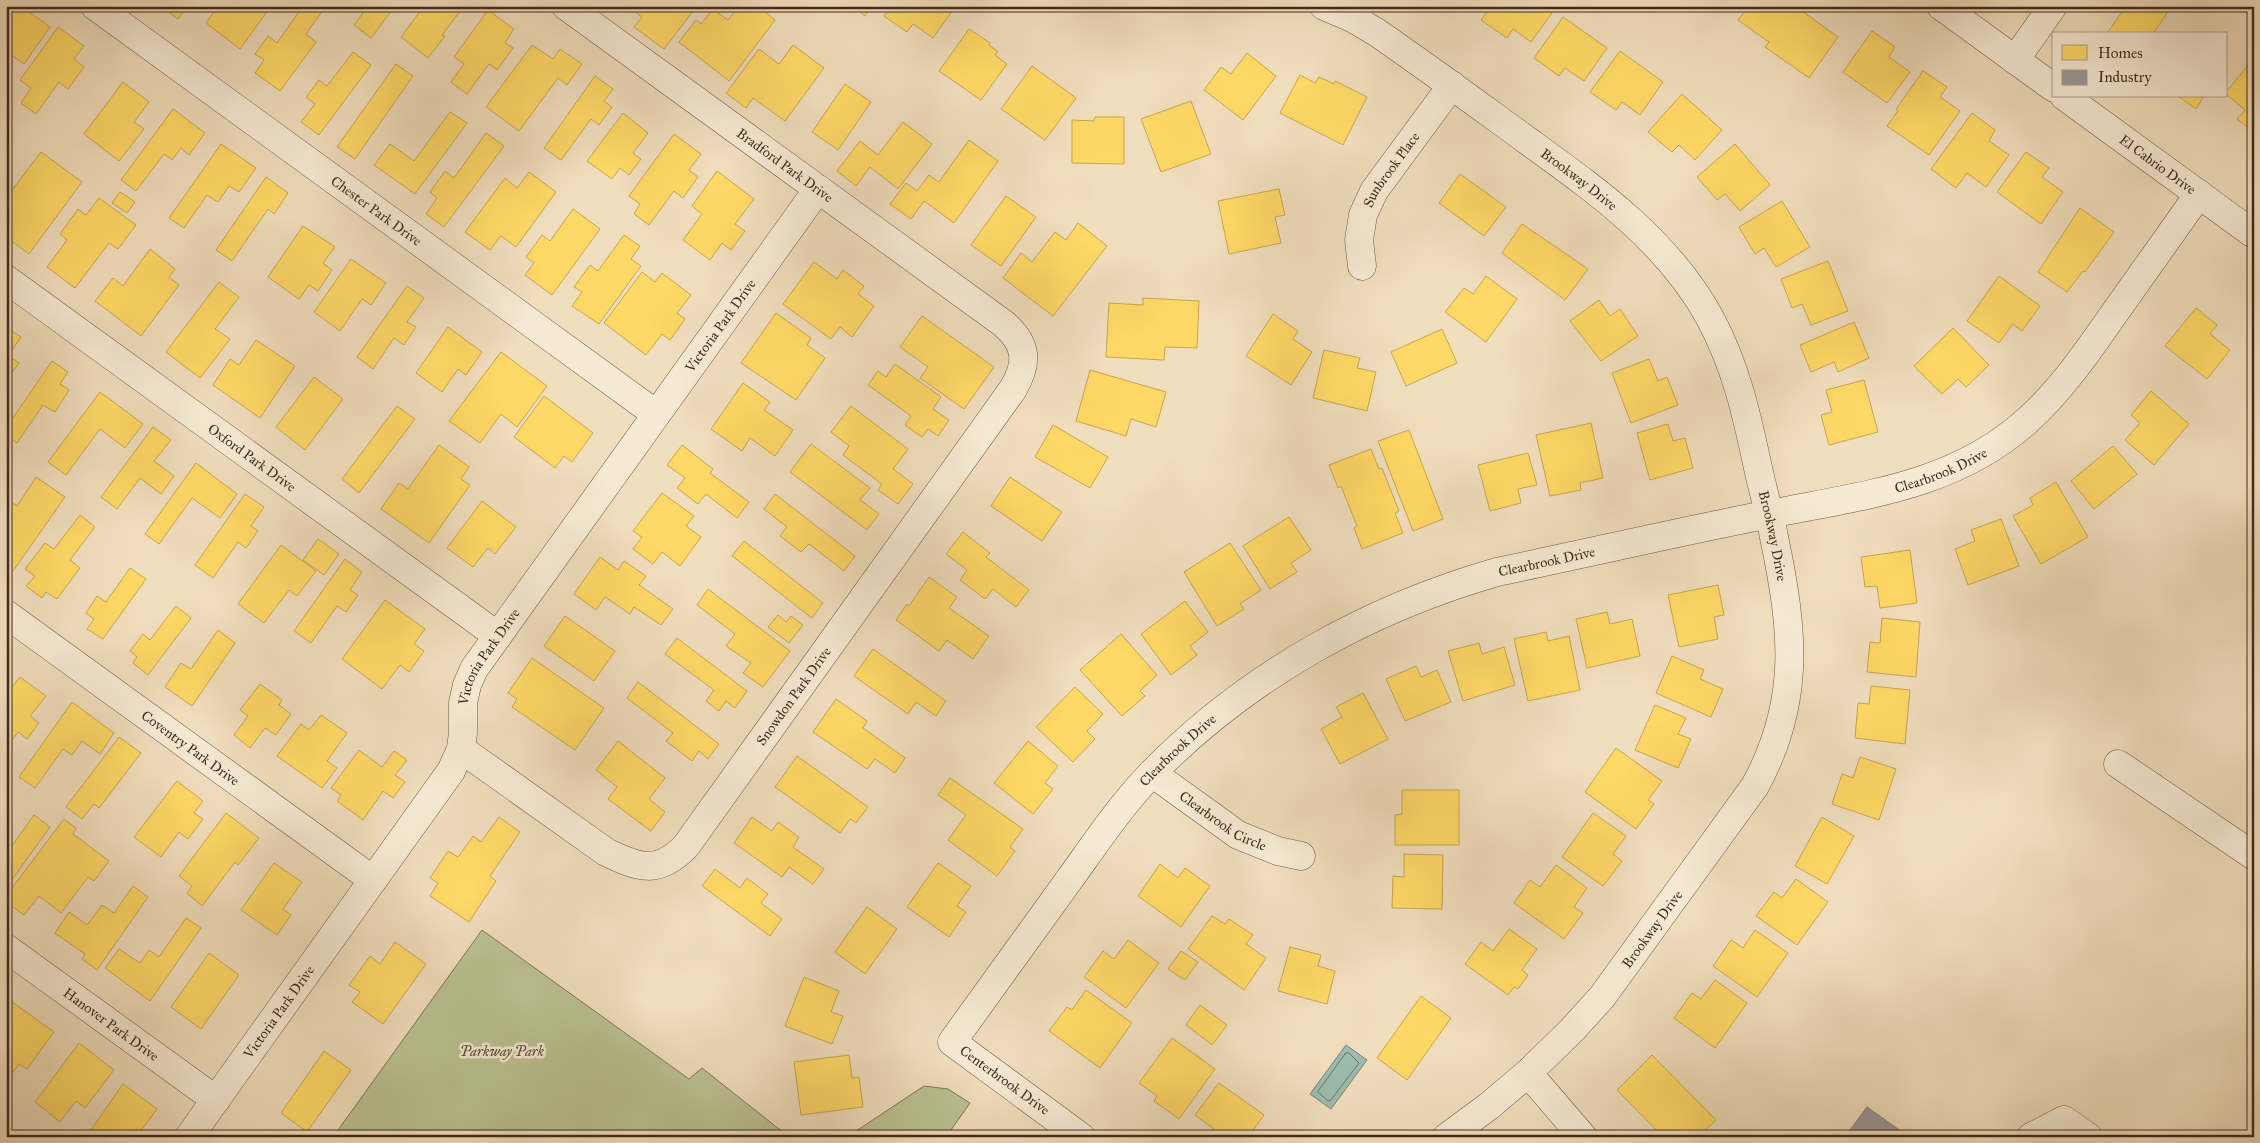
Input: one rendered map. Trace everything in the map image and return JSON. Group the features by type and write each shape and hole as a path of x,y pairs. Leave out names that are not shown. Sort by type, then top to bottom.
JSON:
{"street":[{"name":"Chester Park Drive","path":"95,6 656,414"},
{"name":"Bradford Park Drive","path":"566,6 1004,324"},
{"name":"Brookway Drive","path":"1324,6 1354,19 1376,32 1594,189 1661,250 1689,284 1710,318 1738,380 1748,415 1770,514 1787,605 1790,644 1789,688 1781,727 1769,759 1740,808 1602,997 1572,1030 1528,1073 1489,1106 1447,1137"},
{"path":"1941,6 2052,87"},
{"path":"2015,60 2053,6"},
{"name":"Sunbrook Place","path":"1362,266 1359,240 1363,215 1374,191 1452,85"},
{"name":"El Cabrio Drive","path":"2067,98 2252,233"},
{"name":"Victoria Park Drive","path":"189,1137 451,772 461,749 464,733 463,703 467,685 474,669 818,189"},
{"name":"Clearbrook Drive","path":"952,1042 1108,827 1152,773 1194,733 1235,700 1277,671 1367,620 1412,600 1453,585 1497,572 1770,514 1882,493 1935,477 1975,458 2027,421 2050,398 2070,374 2199,194"},
{"name":"Oxford Park Drive","path":"6,279 498,636"},
{"name":"Snowdon Park Drive","path":"461,749 606,852 630,864 643,867 656,866 677,855 686,846 1013,390 1021,375 1024,362 1019,340 1004,324"},
{"name":"Coventry Park Drive","path":"6,614 373,880"},
{"path":"2118,764 2254,856"},
{"name":"Clearbrook Circle","path":"1152,773 1238,835 1278,851 1301,856"},
{"name":"Hanover Park Drive","path":"6,948 216,1100"},
{"name":"Centerbrook Drive","path":"952,1042 1082,1137"},
{"path":"1528,1073 1583,1137"},
{"path":"2031,1137 2064,1120 2088,1137"}],"green space":[{"name":"Parkway Park","path":"482,930 689,1079 702,1068 789,1137 333,1137"},
{"path":"924,1086 948,1089 970,1103 946,1137 847,1137"}],"water":[{"path":"1346,1045 1367,1060 1331,1109 1310,1094"}],"building: Homes":[{"path":"6,6 21,6 50,27 24,64 11,55 6,62"},
{"path":"161,6 188,6 178,19"},
{"path":"218,6 222,6 227,10 230,6 271,6 240,49 206,23"},
{"path":"303,6 318,6 323,10 306,34 316,42 280,91 255,73 264,60 255,54 268,36 277,43"},
{"path":"368,6 395,6 371,38 354,25"},
{"path":"424,6 458,6 462,9 442,35 445,36 428,58 401,37"},
{"path":"633,6 697,6 664,49 634,27 642,17 631,9"},
{"path":"739,6 758,6 775,20 729,81 679,42 696,20 701,24 713,9 728,20"},
{"path":"852,6 872,6 865,16"},
{"path":"891,6 955,7 933,38 913,24 907,32 884,16"},
{"path":"1491,6 1550,6 1554,10 1531,42 1513,29 1507,38 1481,20"},
{"path":"1749,6 1799,6 1798,8 1838,37 1809,78 1765,47 1769,42 1738,20"},
{"path":"2126,6 2172,6 2154,32 2108,32"},
{"path":"488,10 514,29 505,43 513,48 497,70 489,64 467,94 451,82 464,64 454,57"},
{"path":"1563,17 1607,48 1584,81 1565,68 1559,76 1534,58"},
{"path":"58,27 84,46 74,59 84,67 68,89 59,82 36,114 21,103 31,88 20,80"},
{"path":"969,29 990,43 989,45 998,52 995,55 1007,64 981,100 939,71"},
{"path":"1872,31 1895,47 1889,57 1910,72 1887,103 1843,72"},
{"path":"532,45 553,59 560,49 582,64 567,85 558,78 519,131 486,107"},
{"path":"793,45 824,68 785,121 753,98 746,108 726,93 759,49 779,64"},
{"path":"1620,51 1663,82 1640,115 1622,102 1616,110 1590,92"},
{"path":"353,52 371,65 319,135 301,122 315,104 306,97 319,80 327,86"},
{"path":"1247,53 1276,76 1243,120 1204,90 1221,67 1231,74"},
{"path":"2250,63 2254,66 2254,132 2237,119 2245,110 2228,96 2228,90"},
{"path":"396,64 413,76 355,159 337,147"},
{"path":"1032,66 1076,98 1045,140 1001,109"},
{"path":"1923,71 1947,87 1940,97 1960,111 1929,155 1887,126 1898,111 1896,109"},
{"path":"1300,75 1315,83 1319,77 1334,84 1335,81 1367,97 1343,145 1280,113"},
{"path":"595,76 613,89 604,101 612,107 599,125 591,119 561,160 544,148"},
{"path":"123,82 149,102 134,122 144,129 119,161 84,134"},
{"path":"845,84 871,102 838,150 812,132"},
{"path":"1682,94 1722,130 1695,160 1679,145 1672,152 1648,132"},
{"path":"2181,98 2203,98 2196,109"},
{"path":"1191,101 1211,154 1161,172 1141,119"},
{"path":"173,109 205,133 189,155 181,148 172,160 164,154 136,191 121,180"},
{"path":"450,112 467,123 415,194 374,165 390,144 414,161"},
{"path":"623,113 648,133 633,153 641,159 629,175 620,168 612,179 587,161"},
{"path":"1972,113 1995,130 1989,141 2009,155 1986,187 1967,173 1956,188 1931,169"},
{"path":"1095,117 1124,117 1124,164 1072,163 1072,120 1094,121"},
{"path":"903,122 932,144 898,189 870,167 856,186 837,171 860,141 878,155"},
{"path":"486,133 504,146 444,227 426,214 437,198 430,192 445,171 454,178"},
{"path":"674,134 701,154 689,170 698,177 683,198 674,191 649,225 634,214 640,204 629,196"},
{"path":"969,140 998,161 954,223 924,201 911,219 890,204 906,183 917,191 929,175 939,182"},
{"path":"221,144 256,168 239,192 229,186 218,202 207,195 184,228 169,218"},
{"path":"1735,144 1770,185 1740,211 1725,194 1717,200 1697,177"},
{"path":"41,152 82,182 29,254 6,237 6,198"},
{"path":"2026,152 2049,168 2042,177 2063,192 2041,224 1997,192"},
{"path":"717,171 754,199 735,224 745,231 731,250 722,243 710,260 683,240 702,214 692,206"},
{"path":"529,172 556,192 516,247 501,236 490,250 465,232 505,178 517,188"},
{"path":"1460,174 1506,207 1484,236 1439,203"},
{"path":"266,177 288,193 274,214 268,209 232,261 216,250"},
{"path":"1279,189 1285,215 1275,217 1281,243 1229,254 1218,201"},
{"path":"120,192 135,202 127,213 112,203"},
{"path":"1006,196 1036,217 1001,266 971,245"},
{"path":"99,198 136,225 118,249 109,243 75,288 47,267 67,240 60,234 78,209 86,215"},
{"path":"1782,201 1810,247 1776,267 1764,248 1755,254 1739,227"},
{"path":"2080,208 2114,232 2085,272 2083,271 2067,292 2038,272"},
{"path":"573,209 600,229 552,295 525,275 534,263 526,257 542,235 550,241"},
{"path":"1078,223 1107,246 1053,316 1003,278 1021,253 1032,262 1055,232 1066,240"},
{"path":"1522,224 1588,269 1565,300 1502,253"},
{"path":"303,226 335,247 323,263 332,270 318,291 309,285 299,299 268,277"},
{"path":"624,235 640,246 631,259 641,266 599,324 572,306 582,292 574,287 590,265 598,271"},
{"path":"150,249 175,269 169,277 179,285 141,336 95,301 113,278 123,286"},
{"path":"351,259 386,283 371,305 362,299 340,331 314,312"},
{"path":"1828,261 1848,311 1811,325 1802,304 1792,308 1781,279"},
{"path":"814,262 837,279 843,270 864,286 858,294 874,306 852,337 840,327 831,339 783,304"},
{"path":"642,272 655,282 662,273 691,295 677,313 685,319 670,340 662,334 646,355 604,323"},
{"path":"1486,276 1517,299 1486,342 1445,312 1464,288 1473,294"},
{"path":"1999,276 2040,306 2022,331 2013,324 1999,343 1967,321"},
{"path":"219,282 239,297 215,329 230,339 200,378 166,352"},
{"path":"407,286 424,298 407,322 416,327 404,345 394,338 373,369 357,357"},
{"path":"1143,298 1199,301 1197,348 1165,347 1164,360 1106,357 1109,303 1143,305"},
{"path":"1599,300 1610,316 1620,309 1638,336 1601,361 1570,321"},
{"path":"2196,308 2217,325 2210,334 2230,350 2207,379 2165,346"},
{"path":"776,313 811,338 807,345 825,358 796,400 741,363"},
{"path":"1273,314 1298,331 1293,339 1312,352 1291,385 1246,356"},
{"path":"922,316 994,367 964,409 920,378 928,367 900,347"},
{"path":"1854,322 1869,358 1838,372 1834,362 1811,372 1800,345"},
{"path":"6,327 21,337 8,356 19,363 6,381"},
{"path":"448,327 482,352 466,375 458,369 442,392 416,373"},
{"path":"1953,328 1989,365 1966,387 1958,379 1942,394 1914,366"},
{"path":"1442,329 1457,363 1406,386 1391,352"},
{"path":"256,340 295,366 260,418 213,385 230,359 239,365"},
{"path":"1324,350 1360,358 1357,368 1376,372 1367,411 1313,398"},
{"path":"501,352 547,386 517,427 501,414 480,443 449,421"},
{"path":"1649,359 1658,381 1667,377 1678,405 1631,423 1612,373"},
{"path":"52,361 68,372 60,384 69,390 55,412 43,405 17,443 6,435 6,428"},
{"path":"895,364 941,397 933,409 949,420 938,436 928,429 922,437 905,425 911,416 868,385 878,371 886,377"},
{"path":"1090,370 1166,392 1156,427 1131,419 1126,436 1076,421"},
{"path":"314,377 343,399 305,450 276,427"},
{"path":"1864,380 1878,432 1829,445 1821,415 1832,412 1826,390"},
{"path":"743,383 770,402 764,410 793,430 775,456 750,438 742,451 711,429"},
{"path":"2151,391 2189,424 2154,465 2125,440 2140,423 2131,415"},
{"path":"100,392 143,424 125,448 100,429 66,475 48,462"},
{"path":"544,396 593,433 572,462 564,456 555,468 514,437"},
{"path":"397,406 415,419 359,493 342,479"},
{"path":"851,406 908,449 893,469 913,484 898,504 878,490 882,484 843,455 849,446 831,432"},
{"path":"1591,423 1603,478 1580,483 1581,490 1550,496 1536,435"},
{"path":"1668,424 1673,441 1685,438 1693,468 1650,480 1637,433"},
{"path":"1053,425 1108,457 1090,488 1035,457"},
{"path":"153,427 171,440 154,461 174,476 161,494 140,478 117,509 101,497"},
{"path":"1409,430 1443,519 1413,531 1378,441"},
{"path":"811,444 870,488 860,500 879,514 867,530 790,472"},
{"path":"439,445 469,467 461,479 470,485 429,543 381,509 399,483 408,489"},
{"path":"682,445 713,469 710,473 749,502 737,518 706,494 698,504 677,488 685,478 667,465"},
{"path":"2113,446 2137,474 2094,509 2071,481"},
{"path":"1371,449 1379,469 1382,468 1399,511 1395,513 1403,533 1362,549 1354,528 1357,526 1341,486 1338,488 1329,465"},
{"path":"1528,453 1537,485 1518,489 1521,503 1490,511 1478,465"},
{"path":"196,463 237,494 220,518 192,498 159,544 145,534"},
{"path":"36,477 65,497 13,571 6,566 6,509 11,502 17,506"},
{"path":"1010,477 1062,512 1042,541 991,506"},
{"path":"2056,482 2088,537 2041,564 2013,516 2033,505 2030,498"},
{"path":"662,493 694,516 686,526 701,537 680,566 662,552 653,564 633,549 642,537 633,531"},
{"path":"245,494 264,507 251,526 258,531 246,548 238,542 213,578 195,565"},
{"path":"775,494 855,556 844,571 809,544 801,552 780,536 787,527 764,509"},
{"path":"482,501 516,527 495,554 488,548 473,567 447,548"},
{"path":"80,515 95,527 70,560 80,568 57,599 46,592 42,598 26,586 35,576 25,569 45,543 54,549"},
{"path":"1289,517 1311,550 1291,563 1297,572 1270,589 1243,546"},
{"path":"2001,519 2019,566 1968,585 1955,549 1975,541 1971,530"},
{"path":"963,532 990,553 986,557 1029,590 1016,607 993,589 985,599 960,580 967,570 946,554"},
{"path":"318,539 339,554 324,575 303,560"},
{"path":"744,541 823,603 812,618 732,556"},
{"path":"1230,543 1261,590 1240,604 1244,609 1217,626 1184,572"},
{"path":"281,545 316,571 297,596 289,590 264,623 238,604"},
{"path":"1910,550 1917,603 1880,608 1877,586 1865,587 1861,557"},
{"path":"600,557 618,570 624,561 646,576 639,585 673,609 661,625 634,607 630,614 605,597 596,610 574,594"},
{"path":"345,559 362,572 350,590 358,595 346,612 337,606 311,643 294,631"},
{"path":"130,568 146,579 103,639 87,629 94,619 86,613 97,596 106,602"},
{"path":"929,577 957,597 949,608 989,636 973,659 947,640 939,651 896,620 907,604 909,606"},
{"path":"1718,585 1724,615 1714,617 1718,639 1679,647 1668,595"},
{"path":"708,589 790,651 763,687 743,673 751,663 726,646 735,634 697,605"},
{"path":"385,600 425,629 414,644 424,651 409,672 400,665 382,689 342,659"},
{"path":"1185,601 1208,632 1190,646 1197,655 1171,675 1141,634"},
{"path":"176,606 191,618 148,675 133,663 137,657 130,651 143,634 150,640"},
{"path":"1607,612 1610,624 1632,619 1640,656 1587,668 1576,619"},
{"path":"778,615 786,622 791,616 803,625 789,643 768,627"},
{"path":"565,616 615,651 594,681 544,646"},
{"path":"1882,618 1920,622 1916,677 1867,672 1870,642 1880,643"},
{"path":"218,630 235,643 192,706 165,687 181,663 191,669"},
{"path":"1546,632 1548,641 1569,636 1580,690 1528,701 1514,639"},
{"path":"1121,634 1157,675 1140,691 1145,696 1122,716 1080,670"},
{"path":"677,638 747,691 735,708 726,701 719,711 706,701 714,690 665,654"},
{"path":"1479,643 1482,654 1504,647 1515,685 1463,701 1448,651"},
{"path":"873,649 946,701 936,716 916,702 908,714 854,676"},
{"path":"1672,656 1704,670 1700,679 1723,689 1711,717 1656,693"},
{"path":"532,658 604,708 575,750 512,707 517,699 508,693"},
{"path":"1416,666 1421,677 1437,670 1451,702 1405,721 1386,679"},
{"path":"20,677 46,696 30,716 39,723 27,739 18,732 10,743 6,741 6,695"},
{"path":"638,682 719,744 708,759 699,751 692,761 666,741 673,733 627,698"},
{"path":"260,684 282,700 279,705 291,714 276,735 265,728 250,748 234,735 248,716 240,710"},
{"path":"1871,686 1910,690 1905,744 1855,738 1858,703 1869,704"},
{"path":"1075,687 1103,714 1087,731 1095,739 1073,762 1036,727"},
{"path":"1363,693 1388,739 1340,764 1321,729 1342,717 1336,707"},
{"path":"836,699 867,721 863,728 905,758 895,773 875,759 867,769 813,732"},
{"path":"72,702 114,733 100,754 82,741 72,755 63,749 35,788 19,777"},
{"path":"1655,705 1686,718 1678,734 1691,739 1678,768 1635,750"},
{"path":"321,715 347,733 327,761 337,768 322,788 277,756 301,724 309,730"},
{"path":"119,737 141,753 99,808 94,804 82,819 66,807"},
{"path":"618,741 665,778 649,799 665,812 651,831 608,799 617,787 596,770"},
{"path":"1028,741 1058,766 1045,783 1053,789 1033,814 994,783"},
{"path":"1616,748 1662,781 1648,800 1654,804 1636,829 1585,792"},
{"path":"359,750 382,767 394,751 407,760 395,775 405,782 393,798 383,791 363,820 337,801 341,795 331,788"},
{"path":"797,756 868,807 856,823 850,819 840,833 775,787"},
{"path":"1860,757 1896,769 1879,820 1832,804 1842,774 1853,778"},
{"path":"950,778 1023,829 1010,847 1015,851 997,876 948,840 966,815 938,795"},
{"path":"177,781 203,801 194,813 203,819 188,839 179,832 161,857 134,837"},
{"path":"1402,790 1459,790 1459,845 1395,845 1395,815 1402,814"},
{"path":"226,813 259,838 238,865 235,862 202,906 187,893 192,886 179,876"},
{"path":"1593,813 1626,836 1613,854 1622,861 1603,886 1562,857"},
{"path":"34,815 50,827 6,888 6,848 9,850"},
{"path":"499,817 520,832 490,876 496,881 469,922 430,896 438,883 430,878 448,851 458,857 473,836 481,842"},
{"path":"752,817 772,831 778,822 799,837 793,847 824,869 813,884 789,867 782,877 734,843"},
{"path":"1822,817 1854,836 1827,884 1795,866"},
{"path":"64,819 76,828 73,834 109,861 94,881 88,877 61,913 39,896 24,915 6,902 6,896"},
{"path":"1404,854 1443,855 1442,909 1392,908 1393,876 1404,877"},
{"path":"274,863 302,882 283,909 291,915 277,935 241,910"},
{"path":"938,863 971,886 957,906 966,912 949,937 907,907"},
{"path":"1160,864 1178,878 1185,868 1210,886 1181,927 1138,896"},
{"path":"1556,865 1587,888 1574,907 1583,913 1564,939 1514,903 1530,880 1540,887"},
{"path":"715,869 740,888 747,878 768,894 761,903 782,919 770,936 702,886"},
{"path":"1796,879 1828,902 1797,945 1756,916 1774,892 1782,898"},
{"path":"133,886 148,897 97,970 82,959 85,954 55,933 69,912 87,925 102,905 114,913"},
{"path":"867,907 897,929 865,974 835,952"},
{"path":"1212,916 1225,924 1229,919 1253,935 1246,944 1266,958 1244,990 1188,949"},
{"path":"186,918 201,928 150,1001 105,968 119,949 140,963 149,950 159,957"},
{"path":"1509,929 1537,949 1522,970 1528,975 1518,989 1514,987 1508,995 1465,964 1481,942 1493,951"},
{"path":"1755,930 1788,953 1757,997 1713,966 1731,940 1743,948"},
{"path":"1128,940 1159,963 1126,1008 1084,977 1103,951 1114,959"},
{"path":"395,942 426,964 383,1024 352,1002 360,992 349,985 370,956 380,964"},
{"path":"1290,947 1321,955 1318,966 1335,971 1327,1004 1278,991"},
{"path":"1181,951 1198,962 1185,980 1168,969"},
{"path":"209,953 239,975 201,1029 171,1007"},
{"path":"804,977 839,991 831,1012 843,1016 832,1044 785,1026"},
{"path":"1715,980 1747,1003 1715,1048 1674,1018 1692,993 1701,999"},
{"path":"1086,990 1132,1023 1100,1068 1049,1031 1067,1007 1072,1010"},
{"path":"1421,996 1451,1018 1407,1080 1377,1058"},
{"path":"8,999 54,1032 27,1069 19,1064 11,1075 6,1072"},
{"path":"1200,1005 1227,1025 1212,1045 1186,1025"},
{"path":"1172,1038 1215,1069 1179,1119 1154,1101 1157,1096 1139,1083"},
{"path":"79,1043 114,1070 85,1108 76,1101 60,1122 35,1102"},
{"path":"324,1051 351,1070 307,1132 281,1113"},
{"path":"849,1055 852,1078 859,1077 863,1107 801,1115 794,1062"},
{"path":"1652,1055 1716,1120 1698,1137 1663,1137 1617,1090"},
{"path":"1219,1083 1264,1115 1248,1137 1208,1137 1214,1129 1195,1115"},
{"path":"123,1084 157,1109 140,1132 136,1129 132,1135 127,1131 123,1137 86,1137"}],"building: Industry":[{"path":"1867,1107 1909,1137 1845,1137"}]}
